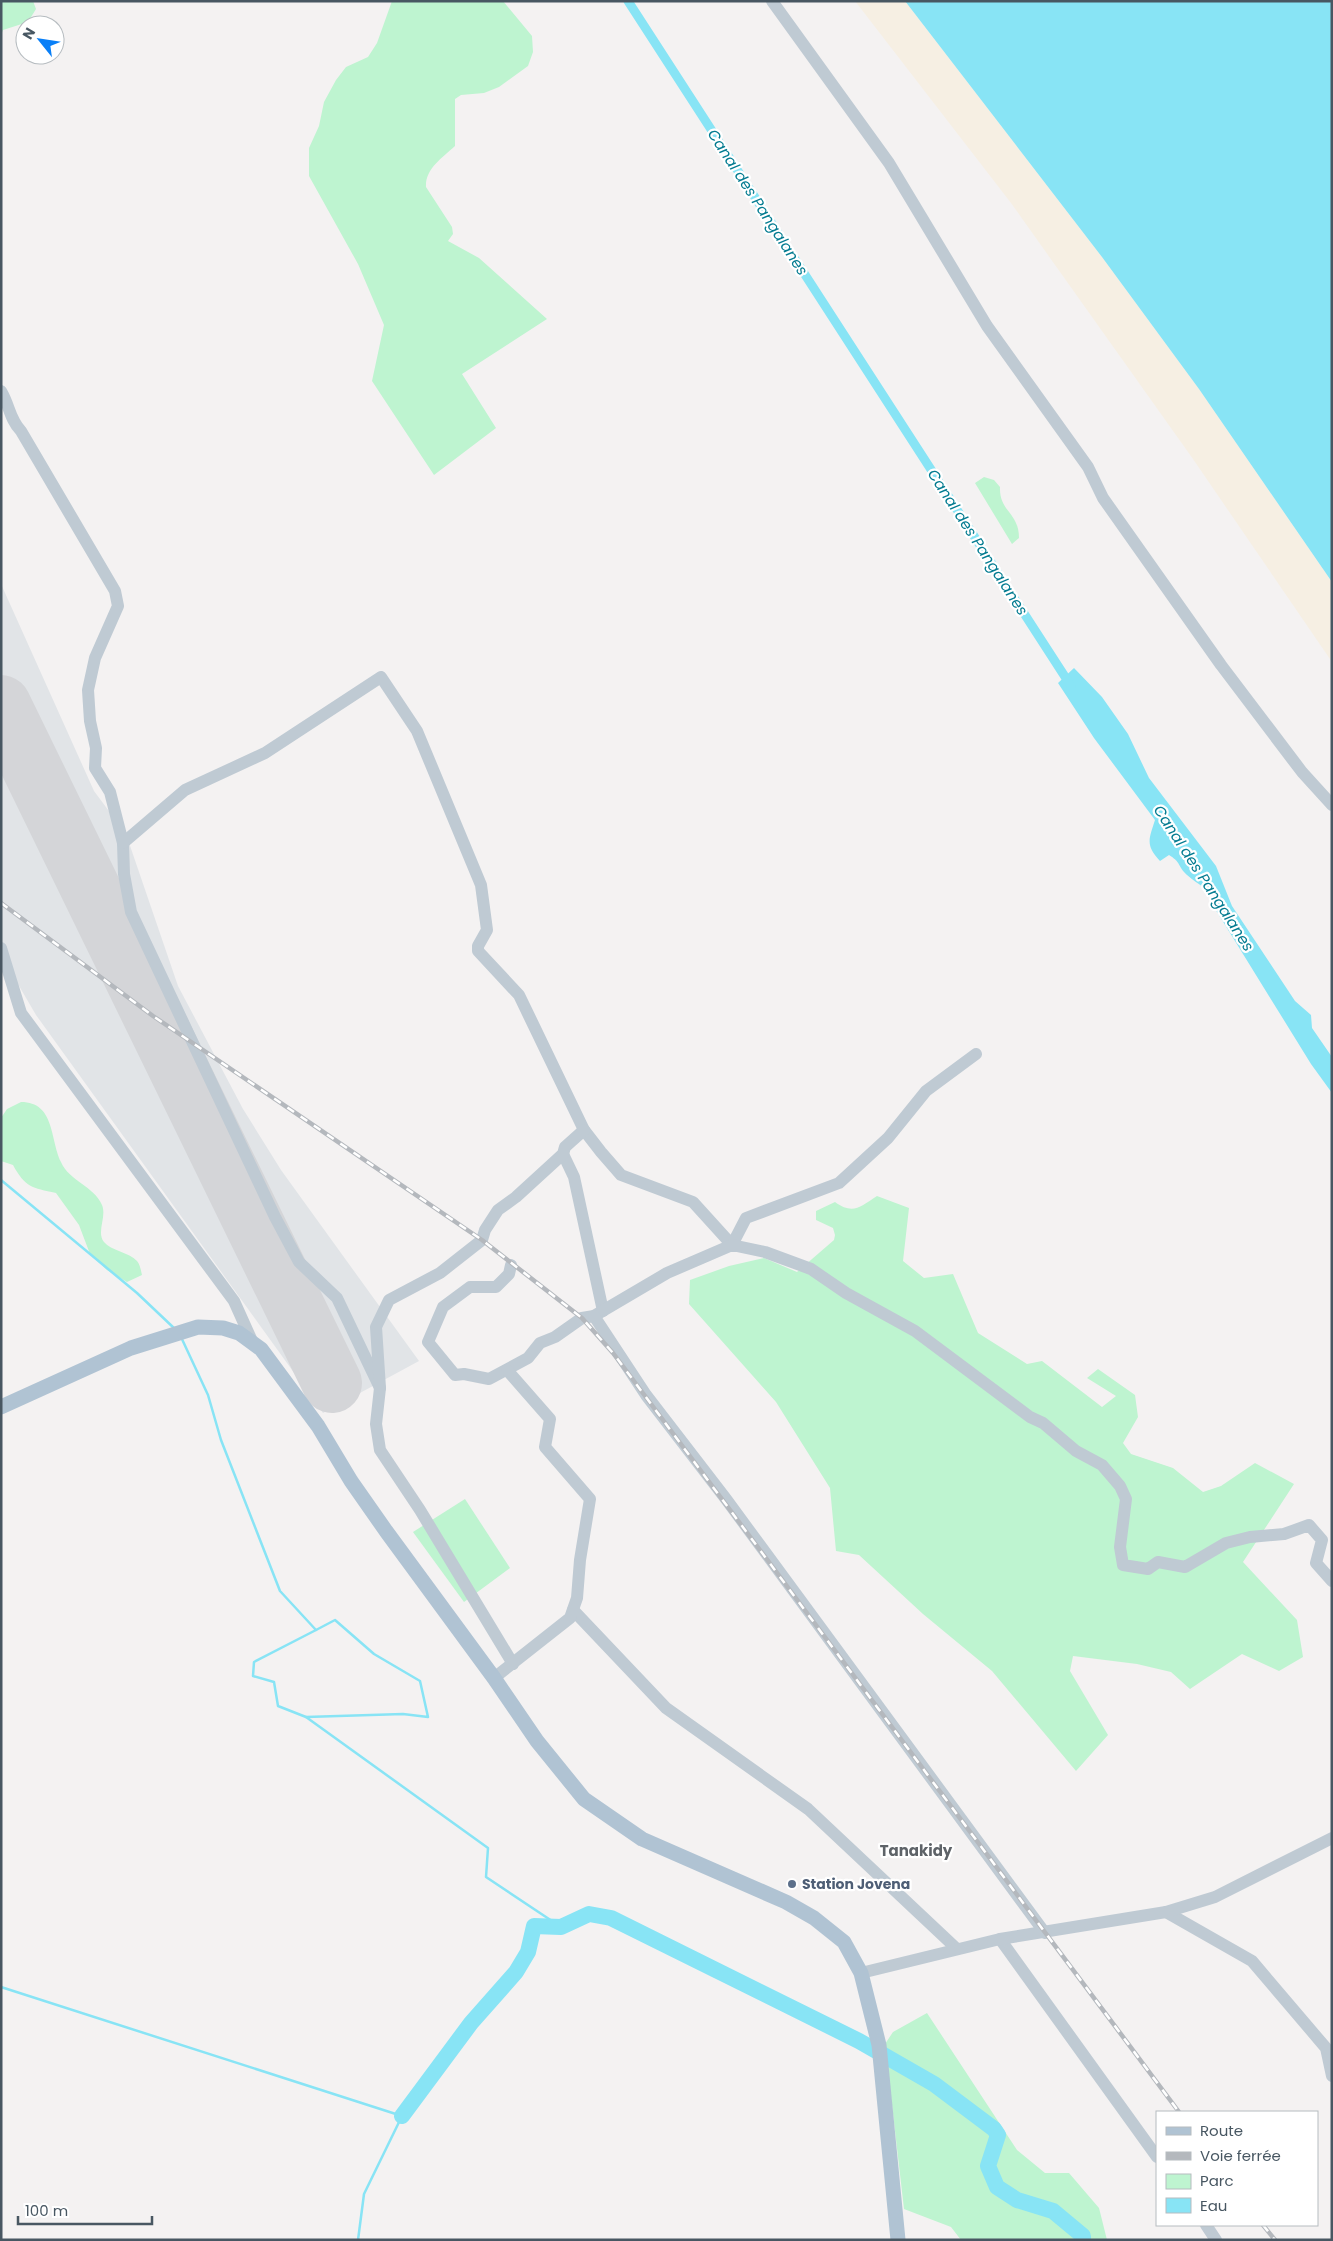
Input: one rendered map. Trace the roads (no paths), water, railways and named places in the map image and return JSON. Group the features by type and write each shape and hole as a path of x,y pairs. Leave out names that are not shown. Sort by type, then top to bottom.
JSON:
{"main road":[{"path":"1,1407 131,1348 198,1327 223,1328 239,1333 252,1342 272,1363 318,1426 351,1481 494,1678 537,1741 584,1800 642,1839 786,1902 814,1918 844,1942 861,1973 879,2045 898,2240"}],"street":[{"path":"772,1 889,163 987,326 1088,467 1103,498 1114,514 1221,665 1302,772 1332,805"},
{"path":"1,391 8,403 13,422 21,431 115,591 118,606 95,658 88,690 90,721 96,748 95,768 110,792 123,843 124,874 130,912 170,1000 299,1262 337,1298 380,1388"},
{"path":"123,843 184,790 265,753 381,677 417,731 481,885 487,930 478,946 478,951 519,994 584,1130 621,1175 693,1202 732,1245"},
{"path":"1,948 21,1013 234,1301 252,1342"},
{"path":"732,1245 746,1218 839,1182 888,1138 926,1091 976,1054"},
{"path":"513,1664 420,1510 380,1450 376,1424 380,1388 376,1327 389,1300 440,1273 482,1240 485,1230 498,1210 516,1197 563,1154 565,1147 584,1130"},
{"path":"563,1154 574,1176 598,1313 646,1395 726,1499 1045,1933"},
{"path":"511,1265 509,1274 496,1288 470,1287 443,1307 428,1342 455,1375 464,1374 489,1379 528,1358 540,1343 555,1337 582,1318 598,1313 667,1273 732,1245 765,1252 811,1268 846,1293 915,1331 1030,1417 1043,1423 1076,1451 1102,1465 1120,1486 1126,1499 1120,1547 1123,1565 1148,1569 1158,1562 1185,1566 1226,1543 1250,1537 1284,1534 1309,1524 1322,1540 1316,1564 1332,1581"},
{"path":"494,1678 570,1618 577,1598 580,1560 590,1499 545,1447 550,1419 506,1370"},
{"path":"573,1610 666,1708 808,1809 958,1949"},
{"path":"861,1973 1000,1939 1166,1912 1215,1898 1332,1838"},
{"path":"1166,1912 1252,1961 1326,2048 1332,2076"},
{"path":"1000,1939 1156,2156"},
{"path":"1207,2226 1216,2240"}],"water":[{"path":"905,1 1332,1 1332,582 1199,389 1102,257"},
{"path":"1074,668 1102,697 1128,734 1149,778 1216,866 1232,906 1295,1001 1311,1015 1312,1028 1332,1057 1332,1093 1311,1064 1214,907 1209,894 1184,872 1173,857 1169,855 1160,861 1152,851 1150,837 1155,820 1094,738 1058,683"}],"waterway":[{"name":"Canal des Pangalanes","path":"628,1 1071,686"},
{"path":"1,1180 137,1293 175,1329"},
{"path":"181,1337 208,1395 221,1440 280,1591 316,1630 254,1662 253,1676 274,1682 278,1706 306,1717 488,1848 486,1877 561,1927"},
{"path":"306,1717 403,1714 428,1717 420,1681 374,1654 335,1620 316,1630"},
{"path":"402,2116 471,2023 516,1972 528,1952 534,1926 561,1927 589,1914 611,1918 859,2041 934,2084 994,2129 998,2135 988,2166 997,2187 1017,2200 1053,2211 1083,2236 1083,2240"},
{"path":"1,1987 402,2116 364,2194 358,2240"}],"railway":[{"path":"1,903 153,1016 482,1240 582,1318 613,1353 1178,2111"},
{"path":"1264,2226 1275,2240"}],"place":[{"name":"Station Jovena","path":"792,1884"}],"district":[{"name":"Tanakidy","path":"916,1850"}]}
